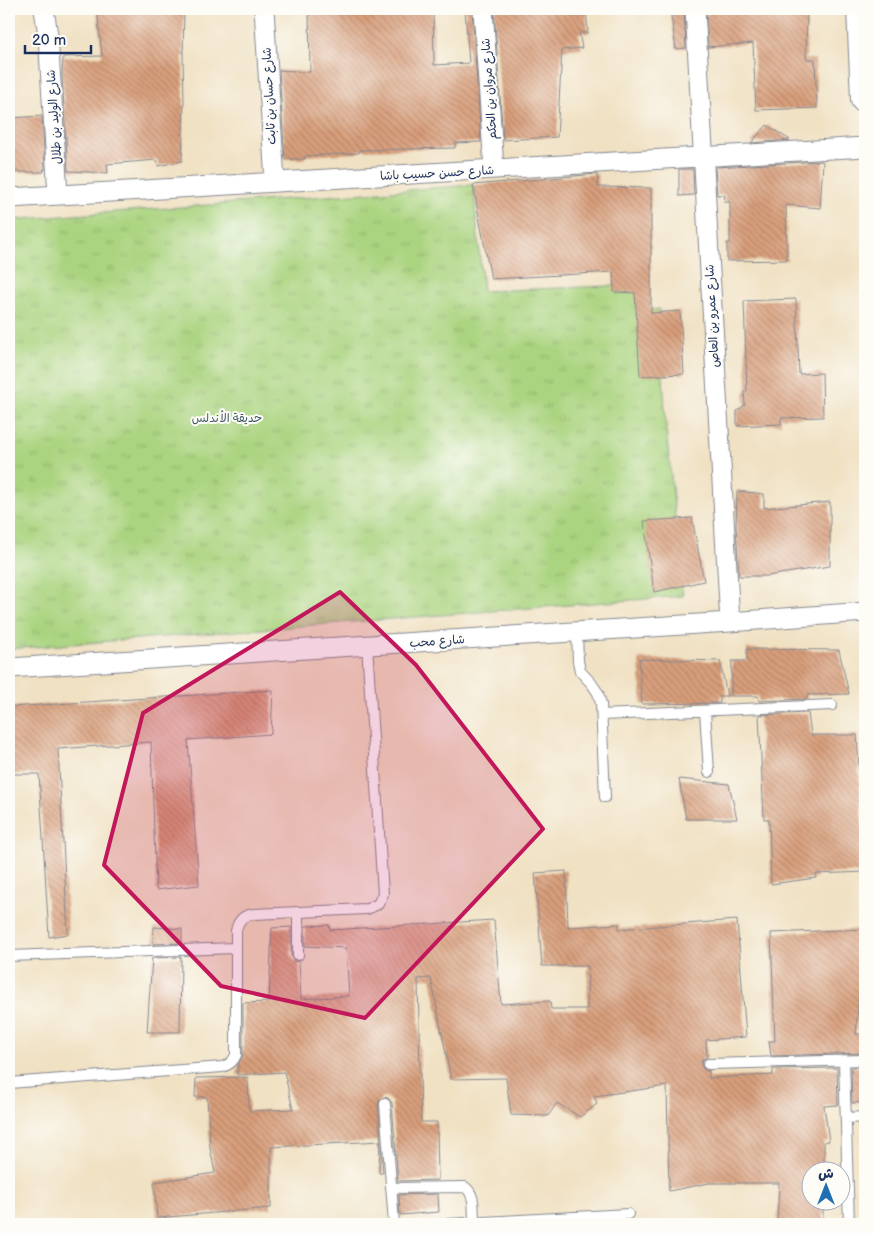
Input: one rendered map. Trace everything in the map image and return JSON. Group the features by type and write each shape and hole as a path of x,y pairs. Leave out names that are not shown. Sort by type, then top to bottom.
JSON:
{"street":[{"name":"شارع الوليد بن طلال","path":"44,9 48,35 58,195"},
{"name":"شارع حسان بن ثابت","path":"264,9 274,182"},
{"name":"شارع مروان بن الحكم","path":"483,9 494,169"},
{"name":"شارع عمرو بن العاص","path":"695,9 730,622"},
{"path":"860,9 865,99"},
{"name":"شارع حسن حسيب باشا","path":"9,198 865,146"},
{"name":"شارع محب","path":"9,668 865,612"}],"lane":[{"path":"577,632 580,670 598,693 602,704 605,798"},
{"path":"9,1083 228,1065 234,1061 236,1055 236,948 237,924 241,919 247,915 367,909 373,908 381,899 383,894 367,645"},
{"path":"602,715 832,705"},
{"path":"705,711 708,772"},
{"path":"298,912 298,955"},
{"path":"9,956 236,948"},
{"path":"844,1060 849,1224"},
{"path":"708,1064 865,1060"},
{"path":"385,1104 394,1224"},
{"path":"846,1118 865,1117"},
{"path":"392,1188 465,1187 472,1194 474,1223"},
{"path":"448,1224 562,1221 628,1214"}],"highlighted area":[{"path":"340,592 416,665 543,829 365,1018 221,986 104,865 143,713"}],"green space":[{"name":"حديقة الأندلس","path":"473,185 483,291 635,285 638,311 659,309 666,427 683,596 9,649 9,220"}],"building":[{"path":"97,9 184,9 182,161 158,166 157,160 107,164 108,173 68,171 62,75 63,57 102,56"},
{"path":"309,9 433,9 434,65 469,63 465,9 472,9 481,142 455,143 455,148 359,150 359,153 305,156 305,159 285,159 279,70 310,72"},
{"path":"494,9 586,9 588,33 579,33 582,48 562,50 557,137 503,140"},
{"path":"670,9 684,9 686,48 676,49"},
{"path":"706,9 807,9 806,59 815,59 817,108 756,110 753,43 708,47"},
{"path":"42,116 44,172 9,172 9,118"},
{"path":"767,125 790,140 751,143"},
{"path":"822,161 820,208 786,205 787,260 727,261 727,243 730,243 730,202 724,202 725,195 717,195 715,167"},
{"path":"679,169 693,169 694,195 679,196"},
{"path":"597,174 598,187 651,188 651,313 680,311 684,374 640,376 635,293 614,292 613,272 491,279 473,185"},
{"path":"796,299 799,374 822,373 823,417 781,418 781,424 737,426 737,411 745,405 744,392 747,391 744,301"},
{"path":"737,491 764,494 764,508 830,502 830,566 767,576 739,576 736,527"},
{"path":"692,518 704,581 654,592 644,521"},
{"path":"747,649 839,650 849,694 807,695 807,699 759,701 758,696 731,696 732,661 747,661"},
{"path":"639,659 720,661 727,696 720,696 720,703 642,704"},
{"path":"273,690 271,734 188,740 199,885 156,890 151,742 58,749 68,934 49,937 39,774 9,774 9,707"},
{"path":"808,713 811,735 857,735 865,872 816,874 816,878 771,884 769,819 764,819 759,715"},
{"path":"679,779 729,784 737,819 686,819"},
{"path":"566,871 568,927 619,924 619,929 737,920 746,1037 706,1040 707,1057 702,1060 701,1065 704,1070 709,1071 709,1078 773,1075 773,1069 837,1068 838,1105 824,1106 829,1141 824,1142 824,1160 802,1160 802,1210 823,1210 823,1224 777,1224 779,1183 709,1183 669,1191 667,1086 594,1096 597,1104 580,1117 557,1103 548,1116 511,1115 506,1078 451,1079 431,978 418,979 421,1122 437,1122 438,1180 398,1181 392,1103 388,1098 384,1097 379,1101 378,1105 383,1173 379,1173 380,1141 271,1147 271,1208 157,1218 154,1182 215,1173 210,1148 207,1097 195,1097 196,1078 248,1077 249,1111 293,1109 284,1072 237,1075 238,1065 243,1055 243,1003 269,1002 272,928 291,927 291,955 294,961 299,962 301,999 349,996 346,948 305,946 305,926 329,925 330,930 494,920 501,1004 550,1001 551,1009 587,1009 588,966 542,966 535,873"},
{"path":"154,927 182,929 182,943 153,944"},
{"path":"865,929 865,982 860,983 856,1034 865,1034 865,1053 771,1056 769,1041 775,1041 771,933"},
{"path":"181,957 180,1032 147,1032 152,958"},
{"path":"851,1067 865,1067 865,1102 852,1103"},
{"path":"438,1194 439,1212 400,1215 399,1195"}]}
